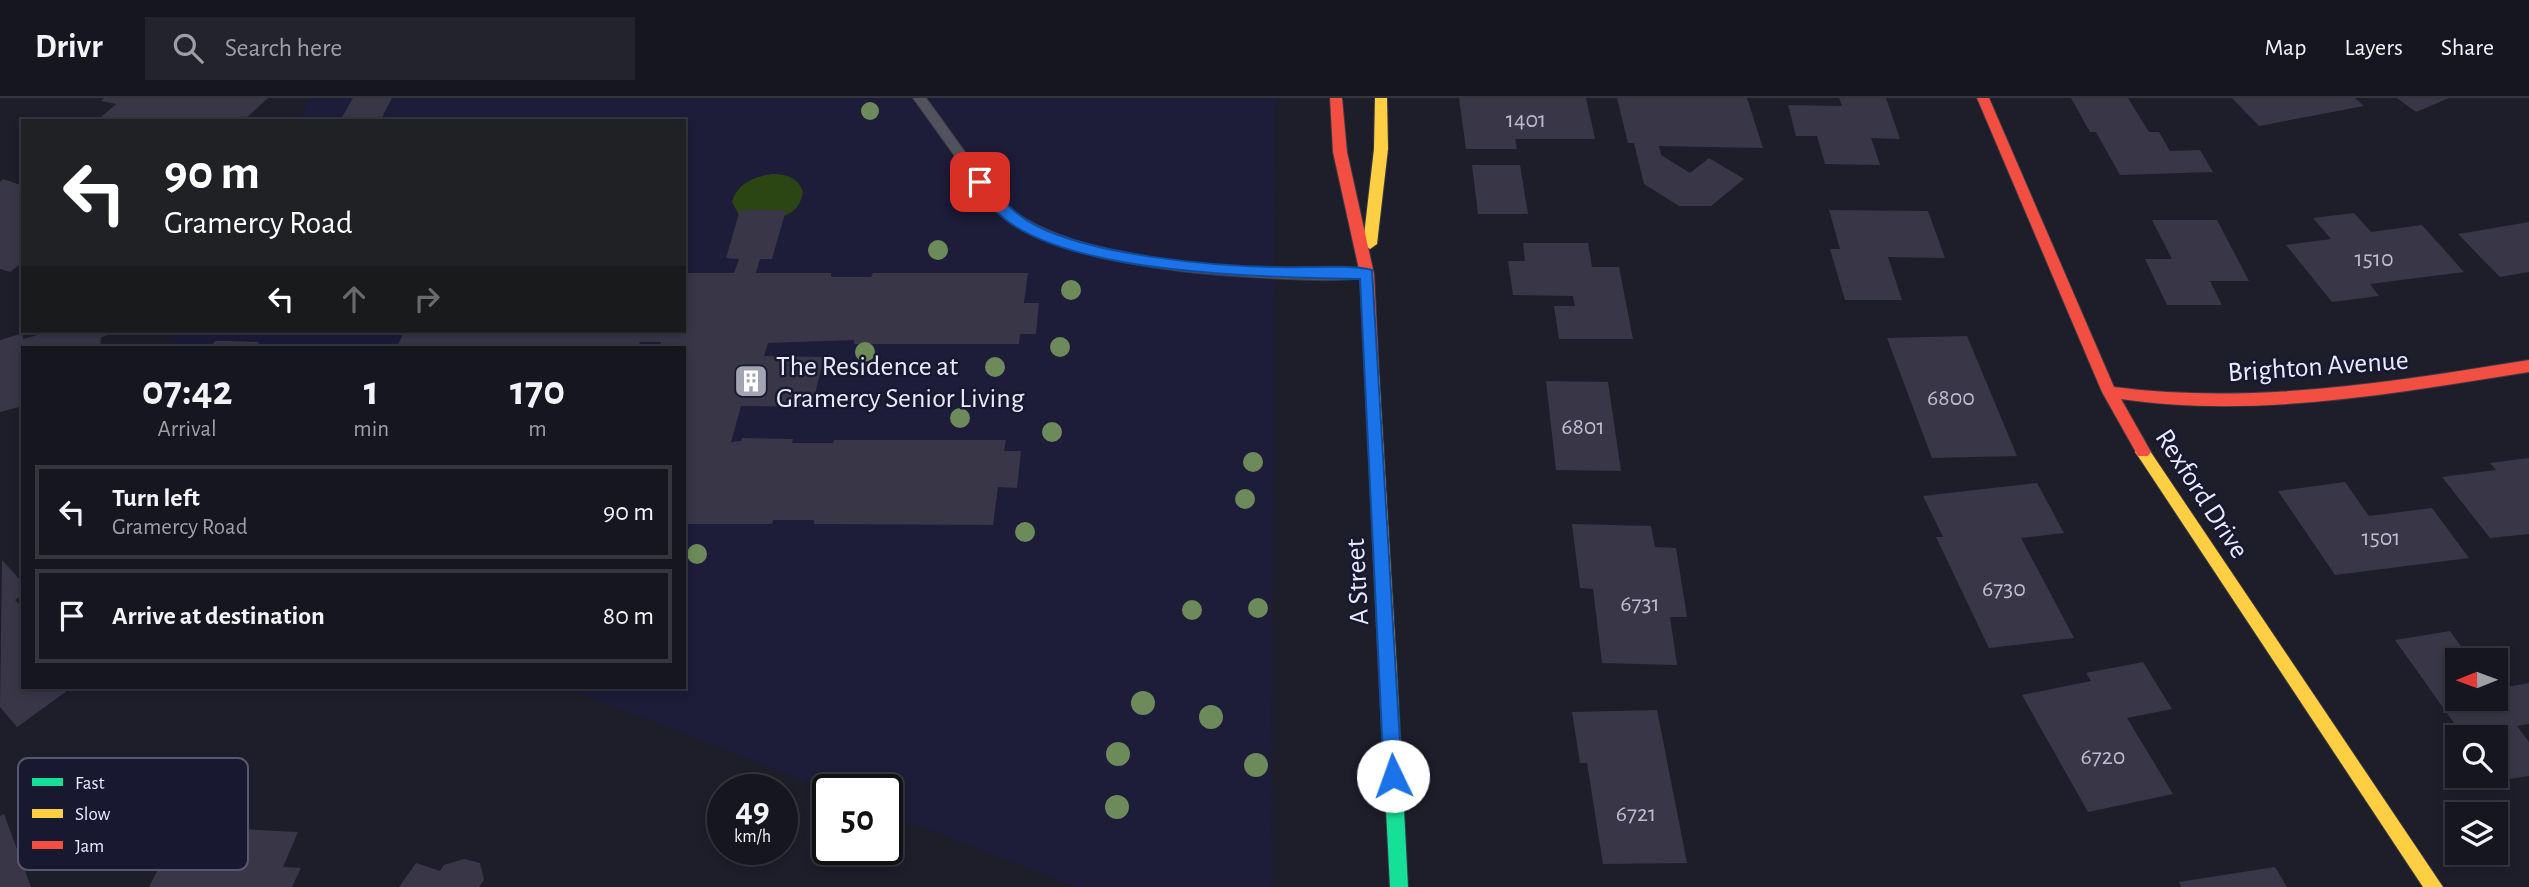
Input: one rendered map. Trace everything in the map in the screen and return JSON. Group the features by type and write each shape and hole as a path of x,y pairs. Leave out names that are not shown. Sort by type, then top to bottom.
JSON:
{"street":[{"name":"A Street","path":"1336,98 1340,152 1367,274"},
{"name":"A Street","path":"1381,98 1381,149 1367,274 1399,887"},
{"name":"Rexford Drive","path":"1983,98 2109,391 2137,443 2434,887"},
{"name":"Brighton Avenue","path":"2109,391 2181,400 2295,397 2417,385 2529,366"}],"lane":[{"path":"919,98 993,201 1016,220 1049,237 1155,262 1291,275 1367,274"}],"shaded area":[{"path":"311,98 1275,98 1271,887 1075,887 903,819 903,774 812,774 812,784 798,778 798,774 787,774 570,689 686,689 686,346 166,346 174,333 686,333 686,119 298,119"}],"green space":[{"path":"772,174 791,177 798,183 803,192 800,203 787,215 779,217 740,217 732,202 738,190 753,179"}],"building":[{"path":"104,98 268,98 245,119 104,119 100,118 116,104 101,101"},
{"path":"353,98 392,98 381,119 341,119"},
{"path":"1459,98 1586,98 1595,139 1515,139 1517,149 1466,149"},
{"path":"1617,98 1747,98 1763,148 1659,146 1661,155 1690,173 1709,158 1744,179 1711,206 1679,206 1644,184 1634,143 1628,143"},
{"path":"1839,98 1886,98 1900,139 1871,138 1880,165 1825,164 1817,136 1796,136 1788,105 1842,106"},
{"path":"2071,98 2128,98 2149,132 2159,132 2170,151 2200,150 2213,172 2120,175 2096,132 2090,132"},
{"path":"2232,98 2355,98 2364,106 2259,126"},
{"path":"2397,98 2449,98 2416,112"},
{"path":"1472,165 1520,165 1528,214 1478,214"},
{"path":"3,179 21,185 21,264 10,272 0,269 0,182"},
{"name":"The Residence at Gramercy Senior Living","path":"740,210 786,210 772,259 760,259 756,273 831,273 831,277 871,277 873,273 1028,273 1024,303 1039,303 1036,334 1020,334 1019,344 854,344 854,340 768,343 764,356 824,357 812,407 741,406 731,442 741,441 742,438 793,439 792,443 833,443 834,440 1006,440 1004,451 1021,451 1017,488 998,487 993,525 814,524 814,520 773,520 772,524 686,524 686,346 660,346 661,342 640,342 638,346 397,346 404,333 686,333 686,273 734,273 739,259 726,258"},
{"path":"1829,210 1928,211 1945,258 1888,257 1902,300 1845,300 1830,249 1840,249"},
{"path":"2354,213 2371,232 2422,225 2464,272 2370,284 2379,296 2332,302 2286,245 2331,239 2313,218"},
{"path":"2152,220 2217,220 2249,281 2210,281 2222,305 2167,305 2145,259 2172,259"},
{"path":"2529,222 2529,272 2500,277 2458,234"},
{"path":"1523,243 1588,243 1592,267 1619,267 1633,339 1559,339 1554,306 1575,306 1573,296 1513,295 1508,261 1525,261"},
{"path":"23,333 23,339 46,333 116,333 101,337 100,346 21,346 21,407 0,412 0,340"},
{"path":"1967,336 2017,456 1932,458 1887,338"},
{"path":"215,341 259,342 257,346 212,346"},
{"path":"1546,381 1608,382 1621,471 1556,470"},
{"path":"2529,458 2529,534 2490,538 2442,477 2496,470 2490,463"},
{"path":"2345,482 2369,516 2432,508 2469,558 2335,575 2278,491"},
{"path":"2037,483 2064,533 2021,538 2074,638 1989,648 1936,537 1943,537 1923,496"},
{"path":"1572,524 1651,526 1655,547 1676,548 1687,617 1670,617 1677,665 1602,663 1593,589 1580,588"},
{"path":"2,560 21,581 21,596 15,600 21,606 21,689 70,689 17,727 0,707"},
{"path":"2450,631 2462,648 2445,648 2445,710 2395,640"},
{"path":"2143,662 2172,709 2127,718 2173,794 2088,812 2022,695 2091,681 2086,673"},
{"path":"2529,683 2529,724 2517,726 2529,742 2529,776 2508,779 2508,725 2455,725 2446,711 2508,711 2508,687"},
{"path":"1657,710 1687,863 1603,864 1587,763 1580,763 1572,712"},
{"path":"4,814 18,852 18,870 25,870 31,887 0,887 0,816"},
{"path":"248,829 298,832 283,867 301,868 292,887 149,887 158,870 248,870"},
{"path":"464,859 480,863 484,880 479,887 399,887 416,863 440,871 444,865"},
{"path":"2275,867 2287,887 2181,887 2179,882"}],"traffic: fast":[{"path":"1388,674 1399,887"}],"traffic: slow":[{"path":"1370,244 1381,149 1381,98"},
{"path":"1372,373 1388,674"},
{"path":"2143,452 2434,887"}],"traffic: jam":[{"path":"1336,98 1340,152 1367,274 1372,373"},
{"path":"1983,98 2109,392 2143,452"},
{"path":"2109,392 2174,400 2270,398 2400,385 2529,366"}],"place":[{"name":"The Residence at Gramercy Senior Living","path":"751,381"}],"route":[{"path":"980,182 1004,212 1030,228 1057,240 1092,249 1155,262 1253,272 1291,275 1367,274 1393,776"}]}
